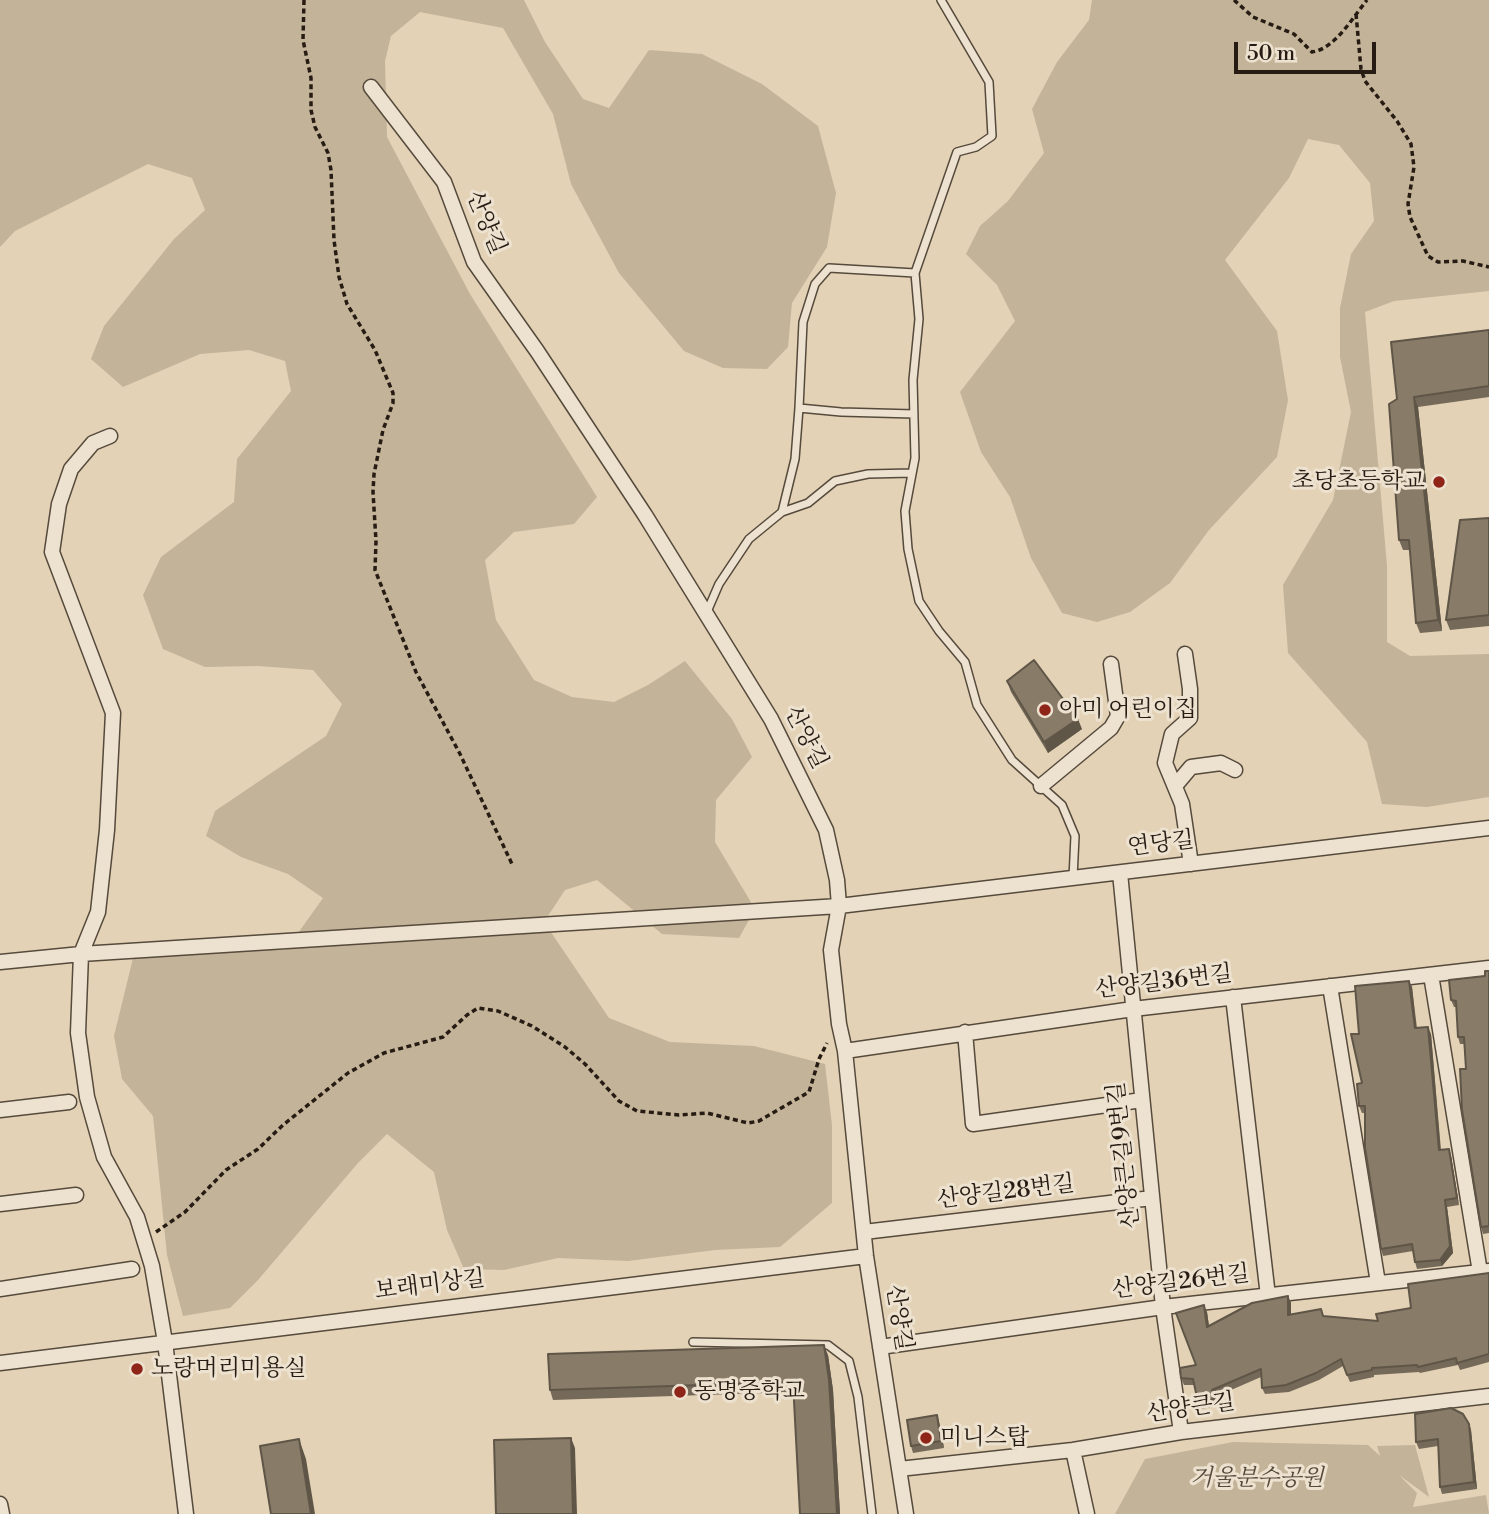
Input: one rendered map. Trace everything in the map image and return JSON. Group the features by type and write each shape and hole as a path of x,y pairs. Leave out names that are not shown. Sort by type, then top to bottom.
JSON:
{"street":[{"name":"산양길","path":"371,87 444,182 474,262 537,351 631,494 771,719 826,831 837,880 839,906 831,950 839,1024 845,1051 866,1256 906,1514"},
{"path":"110,436 93,443 71,468 59,504 52,552 113,713 107,830 98,912 81,954 78,1033 87,1097 104,1157 137,1217 152,1266 165,1342 186,1514"},
{"path":"1185,654 1190,689 1190,718 1172,734 1165,763 1182,804 1191,864"},
{"path":"1041,786 1111,728 1118,716 1111,664"},
{"path":"1175,786 1191,767 1221,763 1235,771"},
{"name":"연당길","path":"0,962 81,954 839,906 1489,828"},
{"name":"산양큰길9번길","path":"1120,873 1163,1307 1181,1432"},
{"name":"산양길36번길","path":"845,1051 1133,1009 1489,968"},
{"path":"1431,975 1485,1271"},
{"path":"1330,986 1378,1283"},
{"path":"1233,997 1268,1296"},
{"path":"965,1032 973,1124 1142,1100"},
{"path":"0,1110 69,1102"},
{"path":"0,1204 76,1195"},
{"name":"산양길28번길","path":"864,1232 1152,1198"},
{"name":"보래미상길","path":"0,1363 866,1256"},
{"path":"0,1289 132,1269"},
{"name":"산양길26번길","path":"880,1347 1163,1307 1485,1271"},
{"name":"산양큰길","path":"899,1469 1073,1450 1181,1432 1489,1400"},
{"path":"1073,1450 1087,1514"},
{"path":"0,1504 2,1514"}],"lane":[{"path":"941,0 989,82 992,136 976,147 957,152 915,273 919,319 914,380 915,458 905,511 908,549 919,601 965,662 977,705 1012,760 1062,805 1075,836 1073,879"},
{"path":"782,512 795,459 803,322 815,284 829,268 915,273"},
{"path":"799,408 914,414"},
{"path":"706,616 719,584 749,539 782,512 808,503 835,481 868,474 912,473"},
{"path":"693,1342 828,1345 849,1361 858,1396 872,1514"}],"path":[{"path":"304,0 303,40 311,78 311,110 315,127 328,153 331,170 334,240 339,276 347,304 375,350 393,393 393,403 383,430 374,474 375,570 412,663 460,754 512,864"},
{"path":"1234,0 1253,17 1294,34 1312,52 1322,50 1367,0"},
{"path":"1356,14 1361,69 1365,81 1405,132 1411,144 1414,167 1408,204 1410,217 1428,256 1438,262 1463,261 1489,267"},
{"path":"144,1239 185,1212 226,1170 258,1149 283,1125 348,1073 384,1053 443,1037 467,1015 478,1009 498,1011 532,1026 565,1047 619,1101 637,1111 679,1115 707,1113 748,1123 759,1121 809,1092 819,1059 839,1024"}],"green space":[{"path":"0,0 524,0 545,42 583,99 609,108 649,50 702,54 762,84 818,126 836,193 827,247 792,303 788,347 767,369 723,368 684,351 619,273 571,184 553,114 503,28 420,12 391,36 385,61 387,137 470,294 597,497 574,524 514,532 485,560 496,620 534,680 572,697 614,702 648,685 685,661 732,719 752,757 716,800 715,842 755,909 739,938 662,934 597,880 565,890 544,922 609,1018 670,1042 754,1046 825,1064 832,1125 832,1203 780,1247 715,1250 628,1261 558,1258 504,1270 464,1269 447,1230 434,1172 387,1134 358,1163 258,1280 230,1308 183,1316 167,1255 153,1116 122,1079 114,1036 134,954 238,947 286,950 323,898 288,874 241,857 206,836 215,811 326,736 342,704 313,670 258,666 205,667 163,649 143,595 161,557 234,502 237,459 291,391 285,361 249,350 200,354 123,387 91,359 104,326 174,239 205,210 192,178 148,164 15,231 0,247"},
{"path":"1092,0 1489,0 1489,291 1394,301 1365,312 1387,566 1387,642 1410,656 1489,654 1489,797 1427,807 1382,804 1367,742 1288,653 1283,585 1333,500 1351,412 1340,357 1340,308 1351,254 1374,221 1370,183 1339,145 1308,139 1289,178 1225,260 1277,331 1288,400 1277,457 1209,530 1170,583 1130,612 1097,622 1062,613 1031,558 1010,497 981,452 960,392 1015,321 997,285 966,254 980,226 1008,201 1044,153 1032,109 1057,62 1089,20"},
{"name":"거울분수공원","path":"1233,1442 1368,1445 1380,1456 1377,1446 1415,1445 1429,1497 1399,1475 1417,1493 1413,1507 1486,1495 1489,1514 1115,1514 1145,1459"}],"building":[{"path":"1489,330 1489,386 1414,397 1438,620 1416,623 1409,540 1399,540 1389,404 1397,399 1391,342"},
{"path":"1489,518 1489,615 1446,620 1460,520"},
{"name":"아미 어린이집","path":"1034,660 1078,719 1044,742 1007,681"},
{"path":"1485,971 1489,971 1489,1226 1481,1227 1462,1110 1460,1069 1466,1069 1464,1037 1458,1037 1456,1001 1451,1000 1449,980 1485,976"},
{"path":"1409,981 1415,1028 1428,1027 1439,1150 1449,1149 1457,1198 1445,1200 1450,1246 1440,1260 1415,1262 1412,1244 1381,1249 1365,1148 1365,1106 1359,1106 1357,1084 1362,1083 1351,1034 1359,1034 1355,986"},
{"path":"1489,1273 1489,1354 1457,1363 1456,1358 1418,1367 1372,1368 1347,1375 1341,1359 1286,1385 1262,1388 1261,1369 1212,1390 1215,1399 1198,1402 1193,1379 1181,1378 1180,1368 1196,1365 1176,1313 1204,1305 1207,1327 1252,1303 1288,1296 1288,1315 1321,1309 1323,1316 1378,1321 1376,1314 1411,1308 1408,1284"},
{"path":"824,1345 829,1380 837,1514 800,1514 793,1382 550,1390 548,1354"},
{"path":"1451,1408 1463,1414 1469,1424 1474,1482 1440,1487 1438,1439 1416,1442 1415,1414"},
{"name":"미니스탑","path":"937,1415 941,1441 911,1446 907,1420"},
{"path":"571,1438 573,1514 496,1514 494,1440"},
{"path":"299,1439 311,1514 271,1514 260,1446"}],"place":[{"name":"초당초등학교","path":"1439,482"},
{"name":"아미 어린이집","path":"1045,710"},
{"name":"노랑머리미용실","path":"137,1369"},
{"name":"동명중학교","path":"680,1392"},
{"name":"미니스탑","path":"926,1438"}]}
